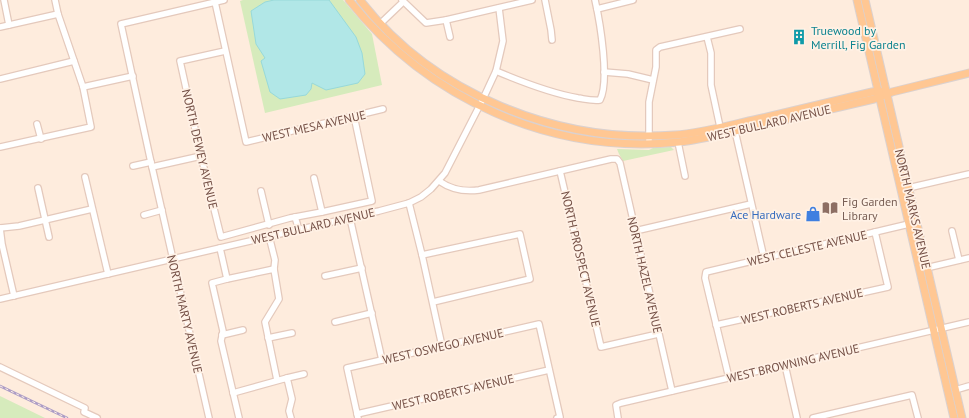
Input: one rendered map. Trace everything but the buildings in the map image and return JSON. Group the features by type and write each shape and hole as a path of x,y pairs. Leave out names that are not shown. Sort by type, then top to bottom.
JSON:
{"main road":[{"path":"349,0 375,31 404,57 439,83 479,106 513,121 570,137 596,141 649,140"},
{"path":"360,0 398,41 435,70 483,98 524,116 565,127 649,140"},
{"path":"858,0 872,33"},
{"name":"NORTH MARKS AVENUE","path":"858,0 881,94 909,224 962,418"},
{"name":"NORTH MARKS AVENUE","path":"865,0 872,33 881,94 909,191 926,268 954,418"},
{"name":"WEST BULLARD AVENUE","path":"649,140 678,142 735,131 969,73"},
{"name":"WEST BULLARD AVENUE","path":"649,140 720,127 809,107 881,94"},
{"path":"802,114 810,110 809,107"},
{"path":"678,142 682,138 691,136 694,132"},
{"path":"898,178 903,183 905,192 909,191"},
{"path":"909,224 914,228 918,245 922,249"}],"street":[{"path":"4,0 9,25"},
{"path":"0,147 91,127 83,87 58,14 55,0"},
{"path":"224,0 215,2 225,51"},
{"path":"381,23 402,1 426,23 446,20 532,0"},
{"path":"545,0 552,40"},
{"path":"496,71 551,91 595,101 600,100 602,96 604,72 602,42 595,0"},
{"path":"597,9 633,0"},
{"name":"NORTH MARTY AVENUE","path":"209,418 151,165 121,24 215,2"},
{"name":"WEST BULLARD AVENUE","path":"0,299 350,218 409,203 421,197 439,181 445,173 496,71 503,41 499,8"},
{"path":"0,27 58,14"},
{"path":"446,20 450,37"},
{"path":"649,140 648,102 656,67 656,50 660,47 740,29"},
{"path":"707,37 710,54 711,85 720,127"},
{"name":"NORTH DEWEY AVENUE","path":"221,237 180,62 225,51"},
{"name":"WEST MESA AVENUE","path":"225,51 246,142 384,109"},
{"path":"0,79 74,61"},
{"path":"604,72 628,74 653,80"},
{"path":"83,87 133,76"},
{"name":"WEST BULLARD AVENUE","path":"221,237 295,217 372,201 354,116"},
{"path":"37,124 40,139"},
{"path":"735,131 764,258"},
{"path":"678,142 685,176"},
{"path":"133,166 151,165 201,156"},
{"name":"NORTH HAZEL AVENUE","path":"560,171 611,159 617,159 620,163 672,391"},
{"path":"439,181 451,188 469,191 560,171"},
{"name":"NORTH PROSPECT AVENUE","path":"560,171 601,347 658,334"},
{"path":"909,191 969,174"},
{"path":"85,177 108,274"},
{"path":"314,178 322,212"},
{"path":"38,188 49,237"},
{"path":"261,190 269,225"},
{"path":"409,203 442,346"},
{"path":"635,231 752,204"},
{"path":"14,296 2,244 0,228 9,228 92,209"},
{"path":"144,214 162,210"},
{"path":"295,217 299,230"},
{"path":"350,218 382,360"},
{"name":"WEST CELESTE AVENUE","path":"716,325 705,278 706,272 909,224"},
{"path":"952,231 959,260"},
{"name":"WEST ROBERTS AVENUE","path":"716,325 888,287 875,232"},
{"path":"422,255 520,234 530,280 433,302"},
{"path":"269,236 274,260 279,300 265,322 277,380"},
{"path":"220,248 227,279"},
{"path":"926,268 969,258"},
{"path":"325,276 362,268"},
{"path":"239,418 221,341 223,331 212,283 274,269"},
{"path":"335,322 372,313"},
{"name":"WEST BROWNING AVENUE","path":"618,418 616,405 622,402 969,322"},
{"name":"WEST OSWEGO AVENUE","path":"358,416 347,368 539,324 550,370"},
{"path":"716,325 729,378"},
{"path":"222,335 243,330"},
{"path":"268,338 292,333"},
{"path":"785,365 797,418"},
{"path":"0,367 85,408 84,412 97,418"},
{"path":"550,370 559,418"},
{"name":"WEST ROBERTS AVENUE","path":"358,416 550,370"},
{"path":"233,393 304,374"},
{"path":"287,378 292,399 289,411 291,418"},
{"path":"955,390 969,386"},
{"path":"813,418 912,395 918,418"}],"green space":[{"path":"343,0 372,34 382,85 265,113 240,1"},
{"path":"671,147 674,150 623,161 617,149 649,150 653,148"},
{"path":"0,396 45,418 0,418"}],"water":[{"path":"274,0 329,0 356,37 362,53 365,74 358,83 326,90 312,83 311,89 306,95 280,99 270,92 261,61 265,58 256,44 251,11 265,2"}],"railway":[{"path":"0,386 67,418"}],"place":[{"name":"Truewood by Merrill, Fig Garden","path":"799,37"},
{"name":"Fig Garden Library","path":"830,208"},
{"name":"Ace Hardware","path":"813,214"}]}
